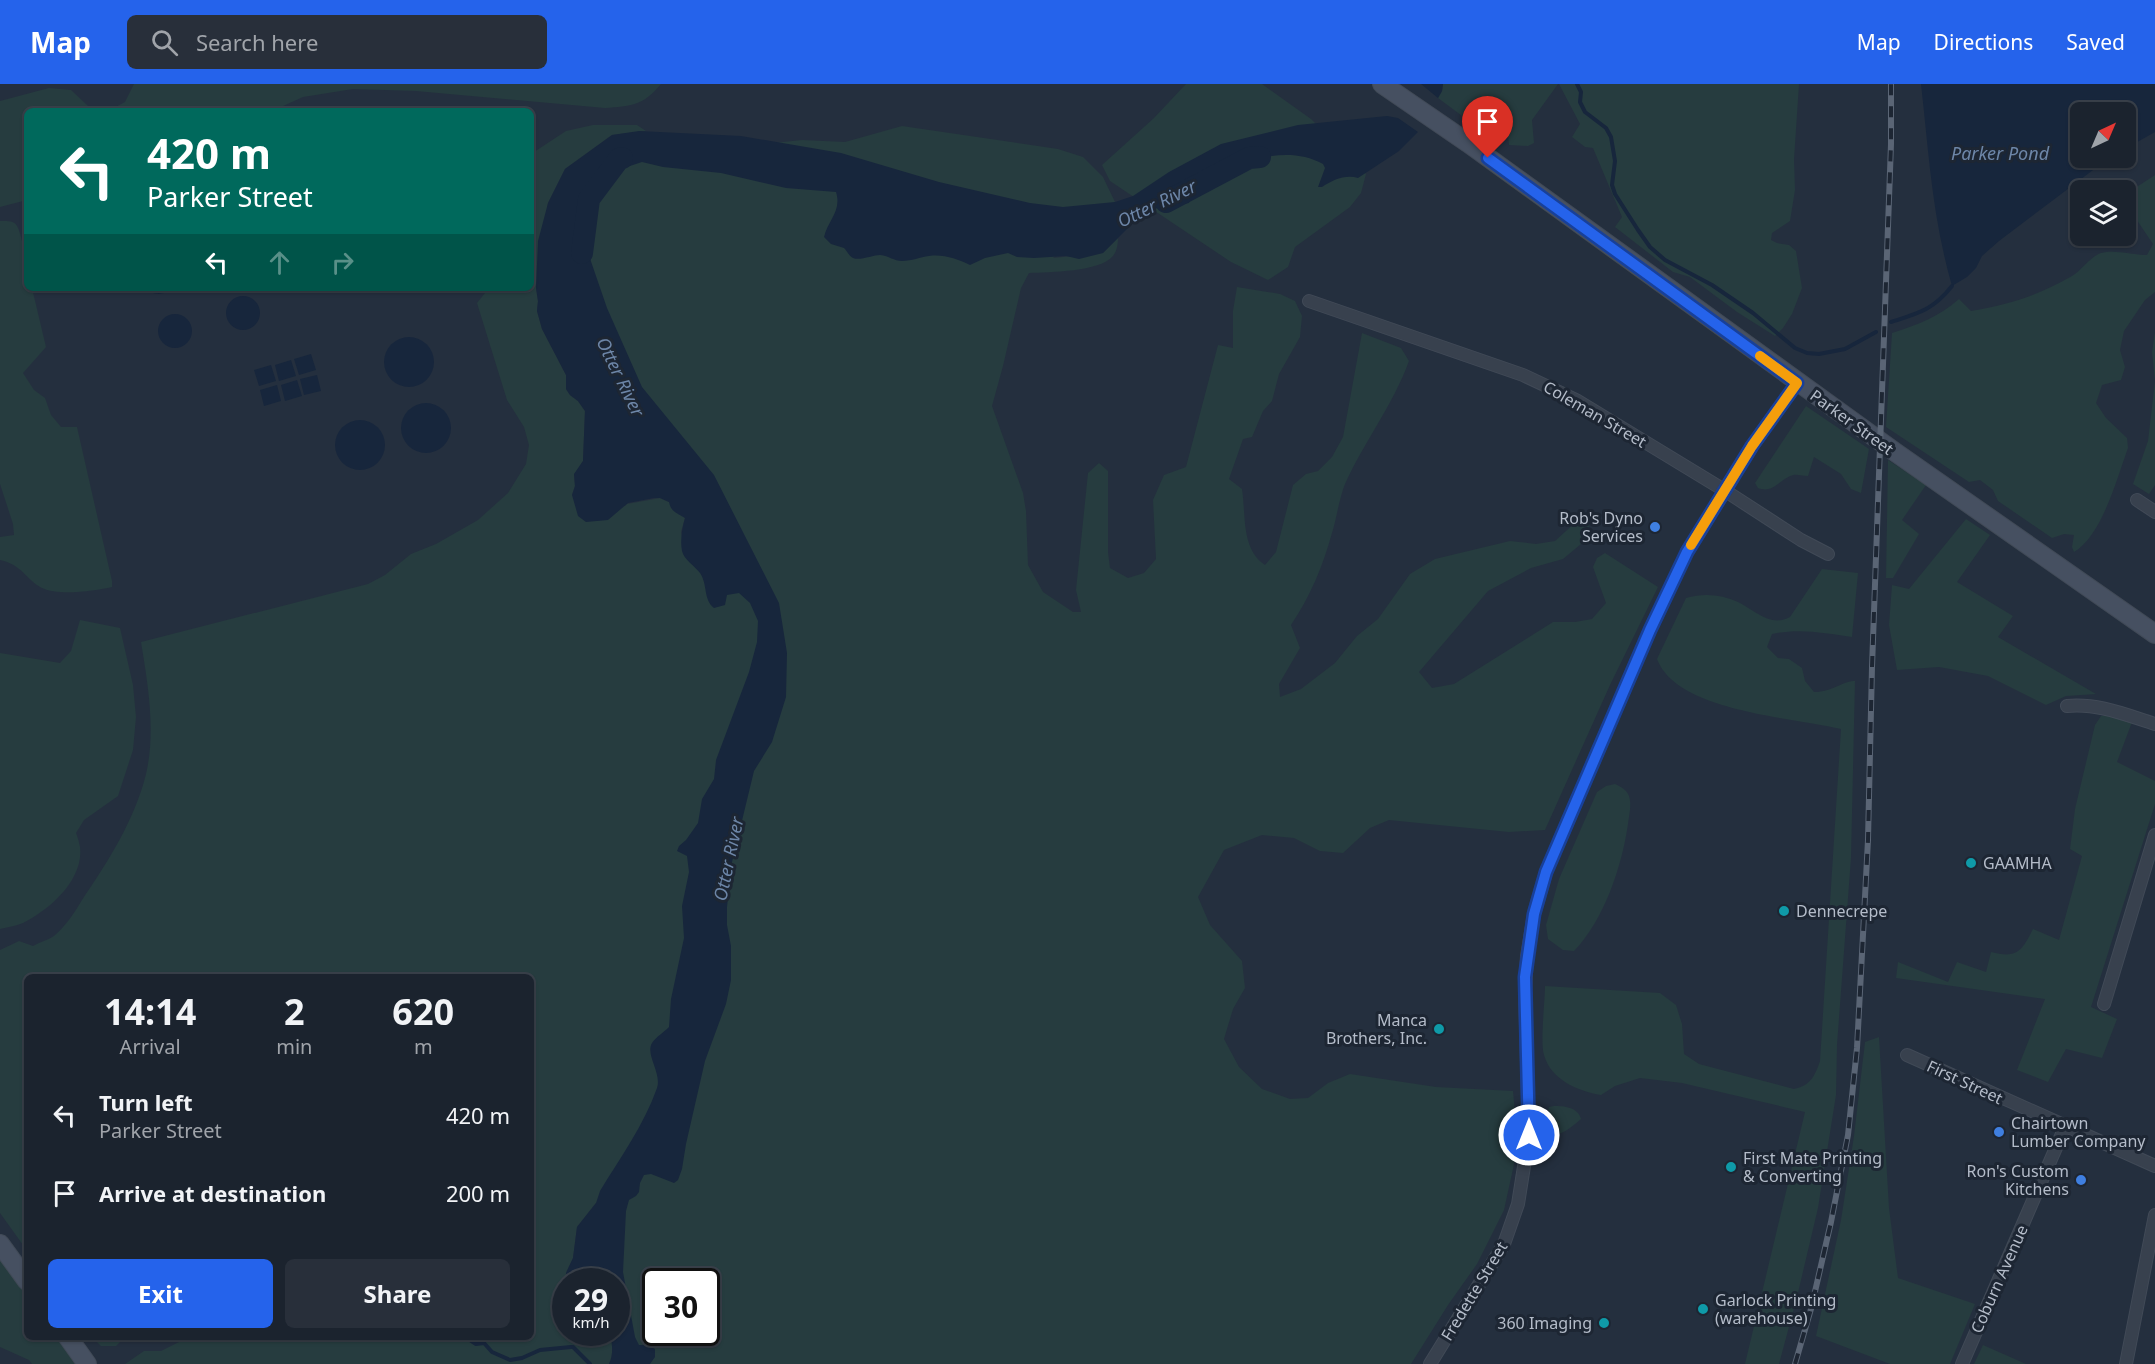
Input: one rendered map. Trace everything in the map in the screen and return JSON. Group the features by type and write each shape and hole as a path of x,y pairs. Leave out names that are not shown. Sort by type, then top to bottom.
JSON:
{"main road":[{"name":"Parker Street","path":"1382,84 1465,141 1797,383 2155,634"},
{"path":"0,1244 24,1277"},
{"path":"70,1340 87,1364"}],"street":[{"name":"Coleman Street","path":"1309,301 1502,367 1547,385 1576,400 1724,490 1800,540 1828,554"},
{"name":"Fredette Street","path":"1430,1364 1501,1250 1518,1204 1529,1135 1525,977 1529,936 1542,886 1650,630 1687,552 1752,446 1797,383"},
{"path":"2137,500 2155,512"},
{"path":"2067,706 2079,705 2108,709 2155,724"},
{"path":"2104,1004 2155,835"},
{"name":"First Street","path":"1906,1055 2155,1166"},
{"name":"Coburn Avenue","path":"1962,1364 2065,1127"},
{"path":"2126,1364 2155,1215"}],"green space":[{"path":"134,84 661,84 648,97 636,104 605,108 416,91 353,89 303,97 279,108 114,108 125,102"},
{"path":"1186,84 1262,84 1311,119 1366,174 1361,193 1350,207 1295,247 1288,267 1268,280 1231,262 1110,181 1102,165 1154,118"},
{"path":"1443,84 1558,84 1532,120 1534,143 1528,146 1509,145 1508,134 1497,128 1485,133 1438,98"},
{"path":"1559,84 1799,84 1794,159 1795,190 1790,221 1772,233 1771,240 1789,245 1796,251 1802,288 1792,314 1775,336 1737,312 1690,277 1673,272 1615,227 1622,217 1593,148 1585,147 1572,137 1580,124"},
{"path":"49,88 71,90 92,108 24,108 24,201 0,207 0,101"},
{"path":"593,125 637,125 646,131 612,135 565,169 548,203 536,288 537,311 542,329 566,375 566,389 585,411 583,461 574,475 575,486 572,495 625,506 660,498 669,502 685,518 681,532 683,540 706,543 652,439 580,262 586,205 595,187 619,159 802,140 845,142 902,126 1058,149 1083,157 1103,177 1115,202 1053,258 1103,253 1118,238 1113,256 1097,265 1029,273 1021,288 992,406 1023,493 1028,565 1043,592 1073,612 1081,612 1076,590 1088,473 1099,463 1108,471 1110,568 1128,578 1144,573 1156,559 1153,500 1164,475 1186,467 1218,345 1233,348 1233,311 1237,287 1280,294 1295,301 1302,316 1300,337 1279,374 1272,401 1263,411 1252,437 1243,439 1229,479 1242,489 1248,541 1257,558 1265,565 1276,552 1293,485 1306,474 1318,471 1332,457 1343,437 1362,333 1401,348 1409,361 1395,393 1345,484 1320,569 1291,625 1300,648 1279,684 1280,697 1301,689 1335,663 1357,636 1378,619 1410,574 1435,559 1510,541 1536,544 1555,541 1577,521 1590,521 1587,539 1563,559 1531,568 1488,591 1419,672 1432,688 1454,684 1553,622 1592,619 1606,603 1593,567 1597,558 1605,553 1658,587 1610,685 1545,830 1509,832 1389,820 1370,828 1343,853 1320,851 1294,838 1262,835 1224,850 1198,897 1210,925 1242,961 1245,988 1233,1009 1224,1039 1239,1067 1262,1089 1290,1099 1308,1098 1328,1083 1350,1074 1436,1087 1513,1091 1518,1146 1504,1210 1477,1264 1411,1364 624,1364 622,1346 630,1346 630,1268 613,1268 596,1203 577,1227 573,1258 568,1268 552,1268 552,1346 612,1346 609,1364 125,1364 144,1351 161,1351 183,1340 534,1340 534,974 24,974 23,1245 0,1213 0,950 19,941 33,946 58,932 66,924 101,871 128,824 141,791 149,758 151,725 141,642 368,584 385,575 411,554 436,544 478,520 508,493 526,464 529,445 524,427 507,400 477,303 487,291 534,291 534,152 566,131"},
{"path":"2155,175 2155,292 2145,300 2124,331 2120,350 2125,367 2121,380 2102,385 2096,403 2106,418 2127,438 2128,448 2100,520 2093,533 2074,552 2072,547 2074,535 2064,534 2052,538 1998,501 1993,490 1980,480 1969,482 1886,427 1892,333 1927,320 1944,311 1959,299 1971,311 2035,294 2072,276 2093,257 2101,253 2147,255 2153,244 2136,219 2136,187"},
{"path":"0,221 10,221 17,226 22,239 24,291 33,291 46,347 23,373 34,390 45,398 51,415 61,427 77,427 112,587 77,592 57,592 42,588 14,565 0,560 0,537 14,535 13,524 0,484"},
{"path":"2155,332 2155,381 2152,352"},
{"path":"2155,381 2155,485 2149,494 2133,484 2148,441"},
{"path":"1806,406 1869,449 1861,493 1851,489 1841,474 1814,457 1808,476 1793,475 1772,488 1758,488 1755,483"},
{"path":"1888,460 1926,485 1902,520 1919,534 1893,578 1886,578"},
{"path":"1966,519 1990,535 1957,582 2013,616 1998,637 2096,694 2066,696 2046,705 1988,676 1939,667 1897,670 1889,625 1892,585 1909,589"},
{"path":"1822,569 1858,573 1852,637 1812,632 1782,632 1772,634 1767,647 1778,658 1789,659 1802,668 1805,681 1814,692 1855,681 1851,858 1837,1045 1836,1095 1818,1208 1779,1364 1745,1364 1805,1112 1682,1083 1640,1078 1615,1086 1601,1095 1583,1091 1566,1083 1553,1071 1544,1055 1545,986 1660,993 1676,1005 1682,1024 1684,1054 1699,1064 1794,1089 1808,1083 1814,1076 1820,1061 1841,729 1767,716 1711,701 1687,691 1669,677 1657,659 1686,598 1699,595 1725,597 1769,619 1783,620 1790,617"},
{"path":"80,620 120,628 133,685 136,717 133,750 118,796 84,820 76,833 80,847 80,859 71,882 54,902 33,917 20,924 0,929 0,653 60,663 71,651"},
{"path":"2109,714 2132,722 2117,762 2155,781 2155,804 2091,1007 2117,1019 2102,1058 2066,1049 2048,1082 2017,1070 2045,999 1896,978 1898,962 1948,982 1957,962 1986,972 1991,952 2013,954 2022,948 2033,929 2059,940 2082,856 2070,849 2075,809 2095,725 2101,716"},
{"path":"1615,784 1623,788 1630,802 1625,840 1616,874 1603,908 1585,938 1574,951 1563,950 1548,939 1546,925 1559,879 1597,792 1606,786"},
{"path":"1879,1037 1889,1208 1898,1278 1975,1304 1950,1364 1890,1364 1816,1336 1841,1220 1865,1042"},
{"path":"1549,1107 1574,1110 1581,1119 1562,1133 1549,1133 1547,1114"},
{"path":"0,1260 24,1291 24,1340 58,1340 75,1364 32,1364 29,1360 0,1347"},
{"path":"95,1340 122,1340 116,1346 101,1346"},
{"path":"1983,1345 2026,1364 1974,1364"}],"water":[{"path":"1421,84 1443,84 1442,91 1438,98"},
{"name":"Parker Pond","path":"1921,84 2155,84 2155,132 2136,143 2136,102 2070,102 2070,168 2096,168 2080,180 2070,180 2070,187 1999,241 1982,256 1976,268 1967,277 1952,286 1940,235"},
{"path":"1387,116 1398,118 1418,132 1399,151 1358,178 1344,177 1322,187 1318,187 1325,168 1323,164 1307,158 1290,155 1273,156 1239,165 1192,187 1189,203 1175,205 1169,202 1138,218 1103,253 1079,259 1066,256 1017,257 1008,253 985,258 970,265 940,256 902,261 880,255 856,259 850,256 844,248 831,244 824,237 836,210 836,192 786,188 721,173 663,167 642,162 612,172 595,187 586,205 585,244 607,308 642,387 714,475 779,603 787,653 786,697 772,742 754,771 732,862 727,907 727,925 731,946 731,980 726,1004 705,1061 678,1180 674,1183 651,1174 644,1175 639,1192 629,1200 626,1211 623,1268 568,1268 573,1258 577,1227 596,1203 600,1191 639,1128 657,1088 657,1076 650,1048 652,1043 669,1027 671,999 684,938 682,906 689,872 687,856 677,851 698,823 702,799 714,779 716,760 749,672 757,642 758,621 750,603 739,593 727,595 725,605 714,608 711,604 700,573 687,560 682,551 685,518 673,510 669,502 654,498 628,503 608,520 586,522 578,516 572,495 575,486 574,474 583,461 585,411 566,389 566,375 542,329 537,311 536,288 538,241 548,203 565,169 612,135 639,131 741,136 841,153 939,182 1030,203 1063,207 1115,202 1133,196 1169,172 1221,144 1298,125"},
{"path":"147,291 169,291 158,294"},
{"path":"243,296 255,301 260,313 255,325 243,330 231,325 226,313 231,301"},
{"path":"175,314 187,319 192,331 187,343 175,348 163,343 158,331 163,319"},
{"path":"409,337 418,339 429,348 434,362 432,371 423,382 409,387 400,385 389,376 384,362 386,353 395,342"},
{"path":"311,354 316,370 299,375 294,359"},
{"path":"291,360 296,376 279,381 275,365"},
{"path":"271,365 276,381 259,386 254,370"},
{"path":"317,375 321,391 304,395 300,379"},
{"path":"297,380 302,396 285,401 281,385"},
{"path":"277,385 281,401 264,406 260,390"},
{"path":"426,403 435,405 446,414 451,428 449,437 440,448 426,453 417,451 406,442 401,428 403,419 412,408"},
{"path":"360,420 369,422 380,431 385,445 383,454 374,465 360,470 351,468 340,459 335,445 337,436 346,425"},
{"path":"630,1310 635,1337 639,1345 655,1349 655,1357 650,1364 609,1364 612,1346 630,1346"}],"waterway":[{"path":"1577,84 1581,92 1580,102 1585,112 1606,128 1611,137 1615,161 1612,185 1615,194 1650,247 1665,260 1712,285 1753,313 1795,348 1807,353 1819,354 1845,349 1876,332"},
{"name":"Otter River","path":"1166,202 1249,158 1260,157"},
{"name":"Otter River","path":"582,253 589,199 622,158"},
{"path":"1891,322 1932,306 1952,286"},
{"path":"470,1340 476,1344 484,1343 492,1352 510,1360 522,1358 540,1350 573,1347 590,1364"}],"railway":[{"path":"1795,1364 1811,1309 1831,1222 1848,1135 1857,1048 1868,840 1891,144 1891,84"}],"slow traffic":[{"path":"1691,545 1752,446 1797,383 1760,356"}],"place":[{"name":"Rob's Dyno Services","path":"1655,527"},
{"name":"GAAMHA","path":"1971,863"},
{"name":"Dennecrepe","path":"1784,911"},
{"name":"Manca Brothers, Inc.","path":"1439,1029"},
{"name":"Chairtown Lumber Company","path":"1999,1132"},
{"name":"First Mate Printing & Converting","path":"1731,1167"},
{"name":"Ron's Custom Kitchens","path":"2081,1180"},
{"name":"Garlock Printing (warehouse)","path":"1703,1309"},
{"name":"360 Imaging","path":"1604,1323"}],"route":[{"path":"1488,158 1797,383 1752,446 1687,552 1650,630 1546,872 1534,914 1525,977 1529,1135"}]}
